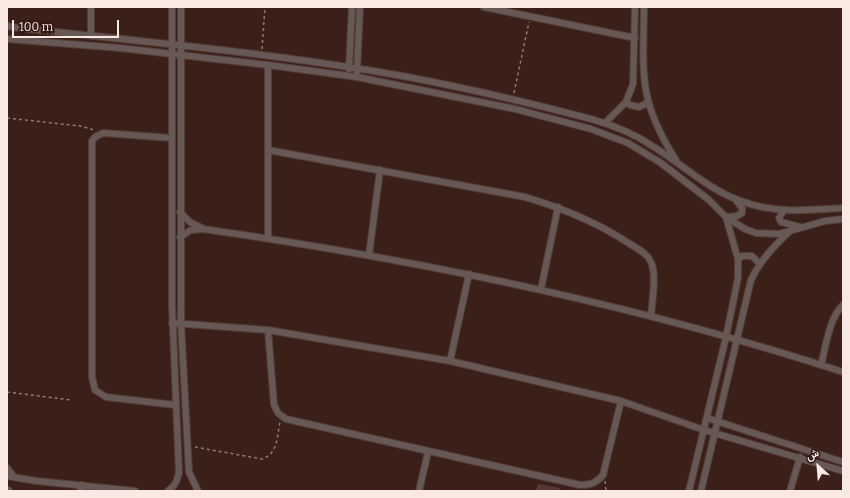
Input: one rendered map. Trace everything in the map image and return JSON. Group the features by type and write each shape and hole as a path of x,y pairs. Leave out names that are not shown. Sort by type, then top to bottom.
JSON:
{"street":[{"path":"91,7 91,36"},
{"path":"168,491 173,488 179,473 172,323 172,7"},
{"path":"181,7 181,323 189,472 198,491"},
{"path":"349,76 352,7"},
{"path":"357,77 360,7"},
{"path":"484,7 635,38"},
{"path":"605,123 626,102 633,84 635,7"},
{"path":"644,7 643,72 648,103 659,132 678,164"},
{"path":"7,26 181,45 357,68 512,99 605,123 642,139 718,191 752,205 784,210 843,208"},
{"path":"7,39 172,53 357,77 515,109 616,137 661,163 709,200 735,224 756,233 779,234 825,221 843,219"},
{"path":"268,65 268,238"},
{"path":"626,102 630,105 639,107 648,103"},
{"path":"172,138 107,133 98,134 95,137 92,146 93,384 100,394 106,397 175,405"},
{"path":"268,150 499,191 558,207 587,219 616,234 648,256 654,272 651,316"},
{"path":"369,255 380,170"},
{"path":"726,217 737,216 742,213 742,208 735,199"},
{"path":"541,289 558,207"},
{"path":"784,210 779,218 781,222 801,228"},
{"path":"180,212 190,222 203,229"},
{"path":"690,491 738,278 738,259 726,217"},
{"path":"180,237 191,230 203,229 369,255 469,274 541,289 651,316 726,336 843,372"},
{"path":"701,491 751,280 760,264 790,231"},
{"path":"738,259 742,256 752,256 760,264"},
{"path":"450,361 469,274"},
{"path":"821,365 834,318 837,311 843,305"},
{"path":"172,323 268,330 450,361 621,401 704,430 800,457 843,471"},
{"path":"268,330 273,400 274,405 281,416 295,422 428,452 589,485 597,482 603,475 621,401"},
{"path":"706,418 843,462"},
{"path":"420,491 428,452"},
{"path":"790,491 800,457"},
{"path":"7,468 10,476 82,489 136,491"}],"path":[{"path":"262,55 265,7"},
{"path":"512,99 530,16"},
{"path":"7,118 87,127 98,134"},
{"path":"7,392 71,400"},
{"path":"187,446 262,459 267,457 274,450 281,416"}],"building":[{"path":"538,484 560,488 559,491 536,491"}]}
